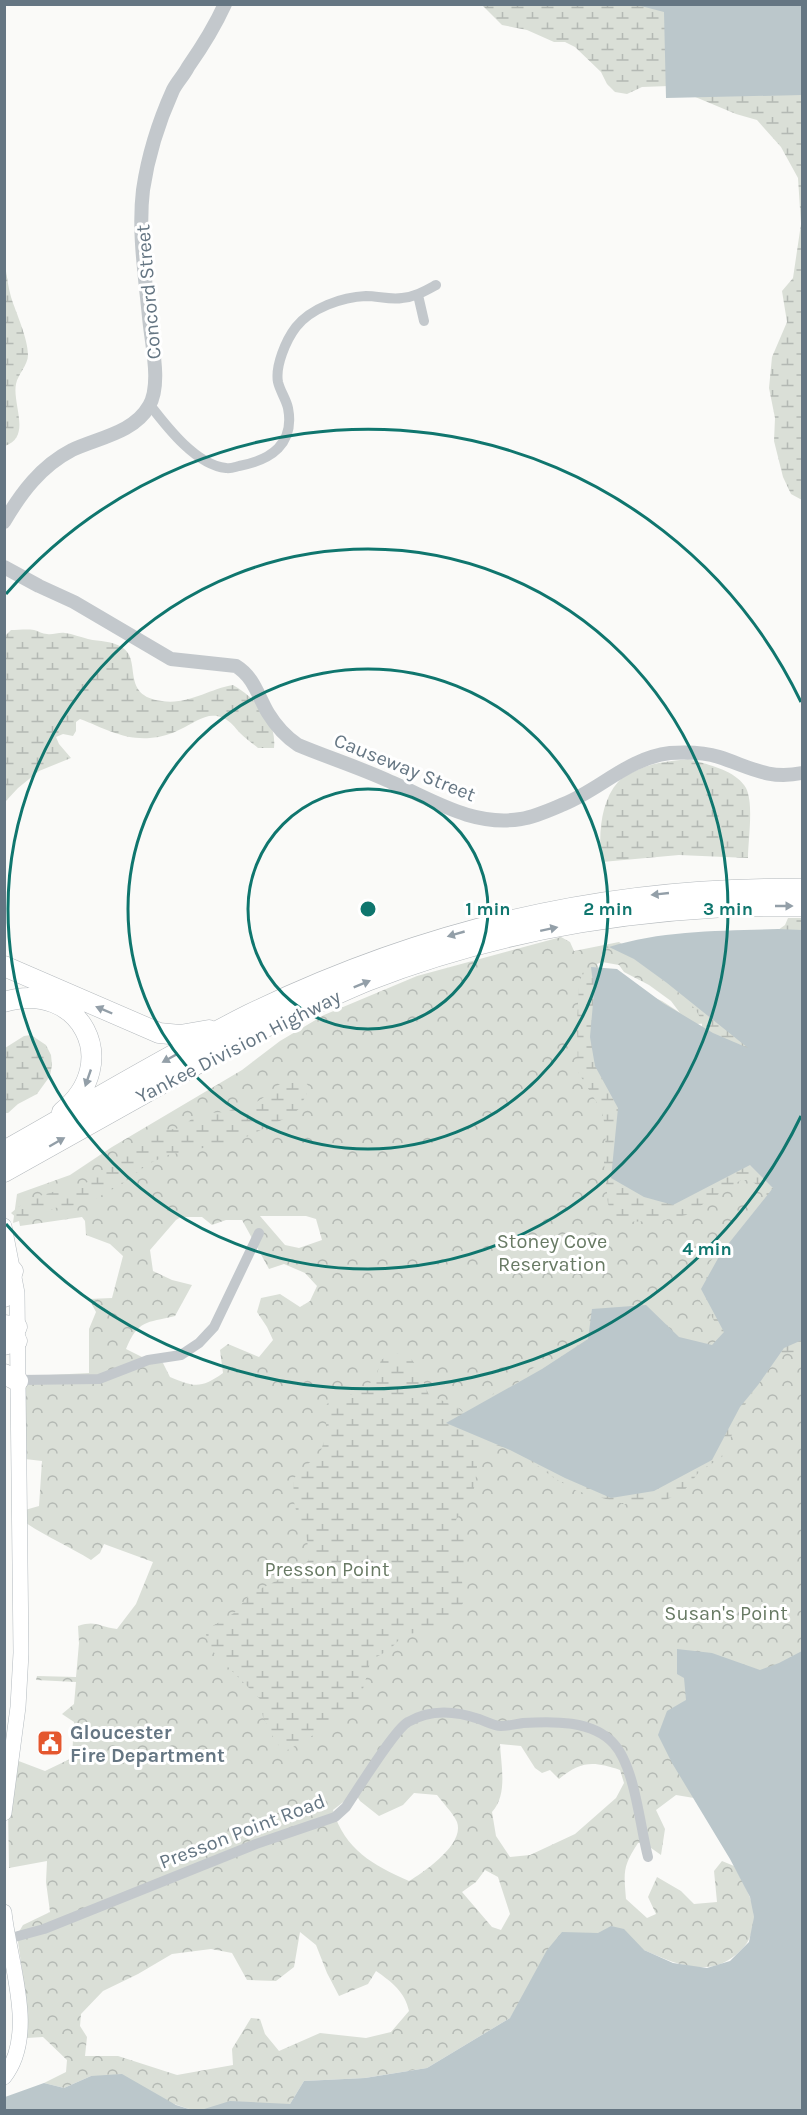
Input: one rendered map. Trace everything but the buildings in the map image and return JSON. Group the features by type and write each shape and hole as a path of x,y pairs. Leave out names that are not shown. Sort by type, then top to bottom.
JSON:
{"highway":[{"name":"Yankee Division Highway","path":"4,1151 218,1032 316,984 405,949 471,929 533,914 616,899 732,889 802,889"},
{"name":"Yankee Division Highway","path":"5,1172 257,1031 358,985 420,963 505,939 601,920 712,907 802,906"},
{"path":"4,966 30,979 169,1035 212,1029 316,984"},
{"path":"4,978 30,979"},
{"path":"4,1151 52,1119 76,1099 88,1080 92,1056 88,1038 82,1026 65,1008 39,997 5,1002"},
{"path":"4,1297 14,1271"}],"main road":[{"path":"4,1226 17,1293 11,1335 21,1653 18,1707 4,1813"},
{"path":"4,1912 7,1939 19,1992 21,2017 18,2048 4,2077"}],"street":[{"name":"Concord Street","path":"150,405 155,379 142,232 145,179 153,147 174,89 225,4"},
{"path":"4,522 36,476 51,463 70,451 132,424 150,405 170,432 205,461 226,468 248,464 273,455 284,442 289,423 288,407 278,382 279,358 296,327 318,310 341,300 366,296 400,299 418,295 436,285"},
{"path":"418,295 424,321"},
{"name":"Causeway Street","path":"4,567 74,602 171,659 236,666 250,680 279,728 298,746 371,773 461,814 493,819 520,819 549,810 582,795 630,765 650,757 666,754 703,753 783,777 802,773"},
{"path":"14,1378 99,1379 148,1360 168,1358 190,1351 214,1327 259,1233"},
{"name":"Presson Point Road","path":"7,1939 44,1929 256,1844 335,1817 346,1808 405,1723 437,1713 457,1713 500,1726 543,1722 573,1725 593,1729 606,1735 623,1758 643,1828 648,1857"}],"green space":[{"path":"482,5 802,5 802,500 791,494 783,477 774,441 775,418 769,388 772,357 787,322 782,291 793,278 801,224 798,178 781,147 757,120 736,114 669,86 642,87 627,94 615,92 607,84 601,72 575,47 565,42 554,42 527,30 502,25"},
{"path":"5,265 10,293 24,333 28,355 15,392 19,419 18,435 13,442 5,446"},
{"path":"11,630 34,630 44,634 65,633 119,645 131,661 136,685 149,698 172,702 181,701 233,685 249,696 263,711 272,728 274,748 258,748 228,721 217,716 206,717 170,734 150,738 122,735 80,719 76,722 76,731 73,736 63,734 56,737 71,758 39,771 5,802 4,637"},
{"path":"688,759 728,772 746,788 750,803 748,858 679,855 602,862 600,842 604,810 618,782 647,766"},
{"name":"Presson Point","path":"788,918 802,918 802,1348 798,1352 786,1353 766,1363 762,1378 746,1403 722,1457 699,1472 683,1492 661,1502 624,1504 577,1491 554,1478 515,1450 487,1443 478,1461 472,1495 456,1520 457,1529 464,1540 467,1561 462,1581 464,1601 455,1618 438,1631 405,1634 389,1650 371,1660 360,1696 351,1711 288,1750 279,1746 263,1717 260,1699 215,1654 209,1645 205,1631 234,1613 250,1594 292,1573 308,1561 310,1556 304,1526 293,1498 294,1479 299,1470 320,1453 327,1433 325,1407 335,1395 350,1395 367,1387 377,1374 381,1360 401,1354 413,1361 429,1395 457,1407 472,1420 478,1407 494,1393 503,1387 515,1385 533,1368 577,1346 584,1328 596,1312 634,1310 638,1305 653,1309 672,1332 689,1344 700,1346 716,1344 716,1326 700,1301 705,1273 715,1256 744,1231 759,1214 764,1190 750,1180 741,1180 686,1215 662,1221 617,1222 608,1204 604,1162 606,1132 602,1111 578,1072 579,985 584,968 662,1001 702,1027 699,1016 691,1004 678,992 646,969 604,946 767,938 785,925"},
{"path":"561,937 570,942 574,951 619,942 650,963 736,1032 710,1023 697,1024 683,1017 671,1001 649,985 624,972 619,965 602,962 597,964 600,973 762,1143 802,1327 802,1657 694,1798 676,1795 656,1810 665,1829 661,1855 644,1843 638,1843 629,1858 625,1876 626,1899 647,1918 656,1914 648,1897 657,1877 681,1891 694,1904 717,1902 714,1871 722,1861 734,1866 752,1904 754,1917 751,1935 744,1947 730,1959 718,1965 706,1967 682,1965 644,1950 510,2018 427,2068 365,2078 304,2081 290,2104 192,2110 91,2076 64,2088 44,2083 66,2072 67,2060 43,2037 27,2038 25,1991 17,1935 23,1925 50,1912 46,1882 47,1861 9,1868 8,1808 16,1760 45,1771 72,1758 74,1722 62,1714 74,1704 76,1682 36,1680 37,1676 76,1677 78,1626 94,1624 117,1629 136,1604 153,1562 104,1544 100,1553 91,1560 26,1523 25,1510 39,1506 42,1461 25,1459 24,1386 30,1376 89,1373 89,1329 96,1312 89,1299 112,1298 123,1256 110,1244 86,1235 85,1221 82,1217 20,1226 19,1221 13,1223 17,1194 70,1175 112,1147 242,1070 280,1041 324,1015 417,976","holes":["260,1216 306,1216 316,1219 322,1240 299,1248 285,1245","181,1217 202,1217 212,1225 226,1220 242,1220 269,1269 284,1264 305,1273 317,1286 310,1301 300,1307 280,1294 261,1298 257,1312 273,1340 259,1357 228,1344 220,1350 223,1373 203,1384 185,1383 170,1377 163,1363 148,1360 126,1349 135,1333 144,1324 175,1316 192,1285 172,1280 153,1271 150,1250","500,1744 521,1746 535,1768 542,1773 550,1770 559,1779 581,1766 595,1764 620,1770 624,1783 616,1798 575,1834 530,1855 510,1857 496,1836 492,1812 500,1797 502,1780","355,1793 360,1801 379,1816 403,1805 414,1793 437,1795 457,1822 458,1830 455,1839 442,1856 409,1881 372,1862 353,1846 338,1824 333,1810","485,1870 498,1877 510,1914 501,1930 492,1927 462,1892 476,1882","300,1932 316,1945 339,1996 368,1984 376,1971 397,1988 409,2011 391,2032 366,2038 320,2033 279,2051 265,2034 260,2019 251,2018 232,2049 233,2065 177,2075 118,2056 85,2056 87,2037 80,2026 81,2014 103,1991 172,1954 211,1949 232,1953 247,1980 276,1981 294,1967"]},
{"path":"31,1035 46,1045 51,1055 50,1076 37,1094 5,1113 5,1048 24,1036"},
{"path":"298,1078 308,1085 308,1091 299,1109 290,1116 238,1141 168,1155 148,1164 122,1184 93,1200 78,1205 54,1208 39,1219 19,1220 11,1213 22,1204 39,1196 88,1182 137,1143 160,1131 181,1128 194,1117 205,1113 227,1112 245,1103 255,1103 275,1087 289,1079"}],"shaded area":[{"path":"637,5 802,5 802,95 666,98 664,12"},
{"path":"802,930 802,1340 784,1348 740,1407 712,1460 654,1491 611,1498 510,1450 446,1423 542,1369 588,1339 592,1309 646,1305 679,1337 712,1345 724,1332 701,1289 721,1253 773,1188 750,1165 673,1205 644,1197 611,1178 618,1108 595,1066 590,1037 594,992 591,967 617,969 663,1003 713,1033 748,1048 634,959 609,947 671,934"},
{"path":"677,1649 712,1653 760,1670 802,1651 802,2110 201,2110 230,2101 290,2104 304,2081 365,2078 427,2068 510,2018 547,1950 562,1932 598,1933 611,1926 624,1929 644,1950 673,1963 707,1968 730,1961 749,1942 754,1917 750,1897 658,1735 667,1711 686,1700 684,1678 677,1674"},
{"path":"122,2074 176,2105 192,2110 5,2110 5,2097 44,2083 64,2088 91,2076"}],"place":[{"name":"Gloucester Fire Department","path":"50,1743"}],"park label":[{"name":"Stoney Cove Reservation","path":"552,1252"},
{"name":"Susan's Point","path":"726,1613"}]}
